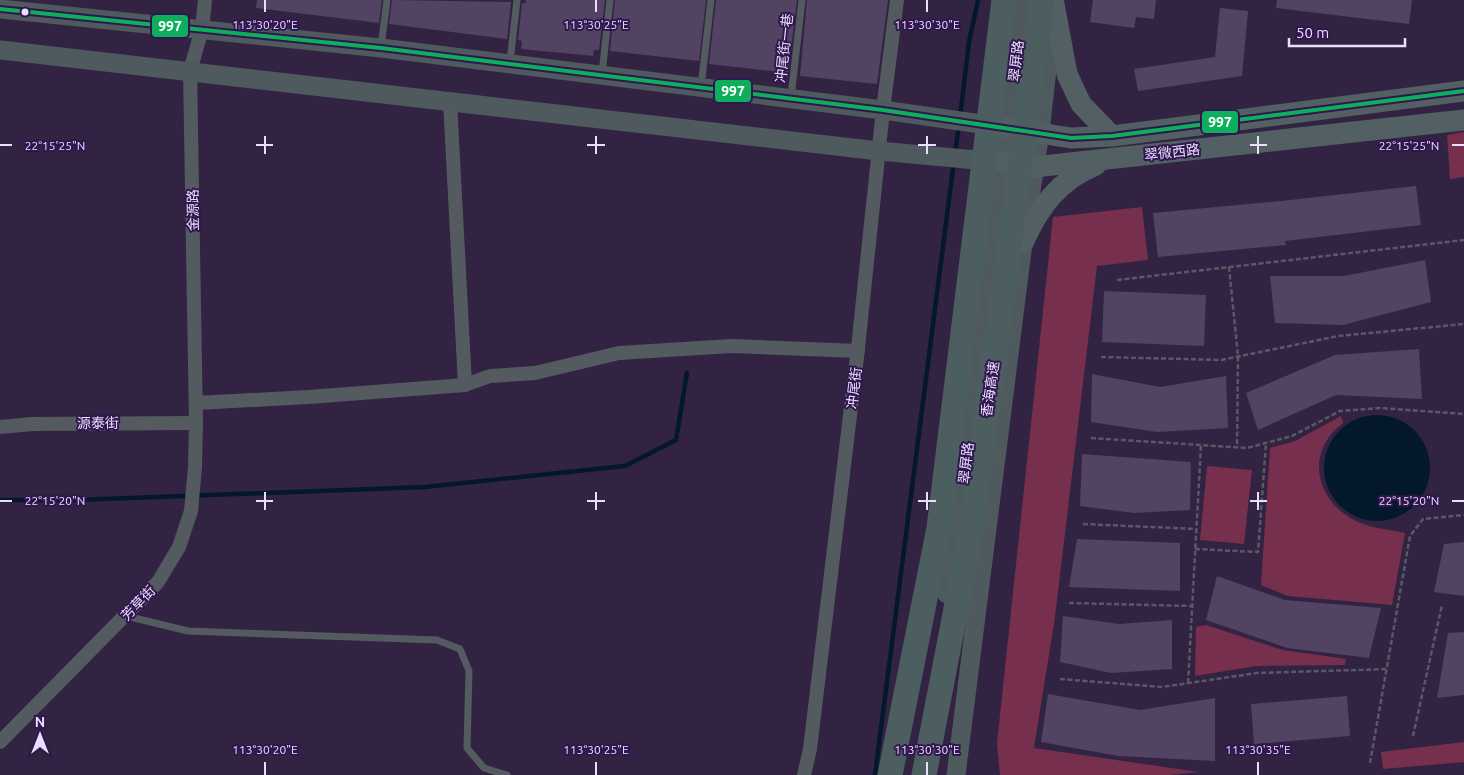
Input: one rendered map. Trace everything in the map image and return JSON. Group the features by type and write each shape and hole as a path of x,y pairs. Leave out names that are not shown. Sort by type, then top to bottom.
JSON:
{"highway":[{"path":"890,775 939,528 1004,0"},
{"name":"香海高速","path":"924,775 970,536 1050,1"}],"main road":[{"name":"翠屏路","path":"918,775 956,535 1024,0"},
{"path":"956,775 1040,132 1050,1"},
{"path":"1050,1 1067,74 1081,104 1112,136"},
{"name":"翠微西路","path":"0,9 381,48 883,110 1071,138 1112,136 1464,91"},
{"name":"翠微西路","path":"0,50 879,151 1035,166 1115,159 1464,120"},
{"path":"1024,243 1041,208 1058,187 1085,169 1115,159"}],"street":[{"name":"金源路","path":"196,422 190,71 202,29 205,0"},
{"name":"冲尾街","path":"804,775 811,739 858,351 883,110 898,0"},
{"path":"450,101 465,385"},
{"path":"196,403 309,397 465,385 490,376 534,373 619,353 731,346 858,351"},
{"name":"源泰街","path":"0,427 32,424 196,422"},
{"name":"芳草街","path":"0,742 126,616 162,575 179,547 192,506 196,422"}],"lane":[{"path":"381,48 387,0"},
{"path":"510,65 517,0"},
{"path":"602,76 610,0"},
{"path":"701,88 711,0"},
{"name":"冲尾街一巷","path":"791,99 802,0"},
{"path":"126,616 188,631 437,640 460,648 469,671 467,748 484,768 507,775"}],"path":[{"path":"1118,280 1464,240"},
{"path":"1229,267 1238,356 1237,448"},
{"path":"1101,357 1221,360 1338,336 1464,324"},
{"path":"1092,438 1247,448 1292,436 1340,411 1380,408 1464,414"},
{"path":"1194,549 1258,552 1266,443"},
{"path":"1188,683 1201,445"},
{"path":"1370,763 1410,536 1423,519 1464,515"},
{"path":"1083,524 1196,529"},
{"path":"1069,603 1192,606"},
{"path":"1413,736 1442,605"},
{"path":"1060,679 1162,687 1257,673 1388,669"}],"shaded area":[{"path":"1464,132 1464,177 1450,179 1447,135"},
{"path":"1142,207 1148,260 1097,266 1055,617 1034,748 1199,772 1169,775 1000,775 997,743 1053,217"},
{"path":"1341,416 1343,423 1331,435 1323,448 1319,470 1321,481 1331,501 1339,510 1355,521 1369,526 1405,533 1392,605 1288,596 1261,585 1270,448 1295,441"},
{"path":"1207,466 1252,470 1244,544 1200,540"},
{"path":"1206,625 1283,650 1346,659 1345,665 1256,666 1195,676 1196,627"},
{"path":"1464,742 1464,762 1383,769 1381,752"}],"water":[{"path":"1377,415 1397,419 1415,430 1426,448 1430,468 1426,488 1415,506 1397,517 1377,521 1357,517 1339,506 1328,488 1324,468 1328,448 1339,430 1357,419"}],"building":[{"path":"257,0 382,0 379,23 256,8"},
{"path":"392,0 511,2 507,39 389,24"},
{"path":"526,0 605,0 599,50 594,50 593,56 521,49 522,41 518,40 522,3 526,3"},
{"path":"615,0 706,0 699,61 610,51"},
{"path":"716,0 797,0 788,73 709,64"},
{"path":"807,0 888,0 877,84 800,76"},
{"path":"1093,0 1156,0 1154,19 1136,17 1134,28 1090,22"},
{"path":"1277,0 1412,0 1409,24 1276,8"},
{"path":"1220,8 1248,11 1242,76 1138,91 1134,69 1215,57"},
{"path":"1416,186 1421,225 1285,241 1286,245 1158,257 1153,213"},
{"path":"1425,260 1431,302 1343,325 1275,323 1270,276 1344,276"},
{"path":"1104,291 1206,295 1204,346 1102,342"},
{"path":"1419,349 1422,399 1336,395 1258,430 1246,393 1335,355"},
{"path":"1092,374 1160,387 1226,376 1228,428 1157,432 1091,422"},
{"path":"1082,454 1191,462 1190,510 1134,513 1080,506"},
{"path":"1077,539 1180,543 1180,591 1069,587"},
{"path":"1464,542 1464,596 1434,592 1444,544"},
{"path":"1217,576 1285,600 1381,608 1369,658 1287,648 1206,620"},
{"path":"1063,616 1119,624 1172,620 1172,669 1111,673 1060,662"},
{"path":"1464,632 1464,695 1437,698 1448,633"},
{"path":"1048,694 1140,710 1215,698 1215,761 1118,756 1041,742"},
{"path":"1347,696 1350,736 1254,744 1251,704"}],"waterway":[{"path":"960,117 969,42 978,0"},
{"path":"955,154 959,124"},
{"path":"875,775 954,161"},
{"path":"0,500 77,500 425,487 625,466 676,440 687,373"}],"transit line":[{"name":"997","path":"0,9 381,48 883,110 1071,138 1112,136 1464,91"}]}
